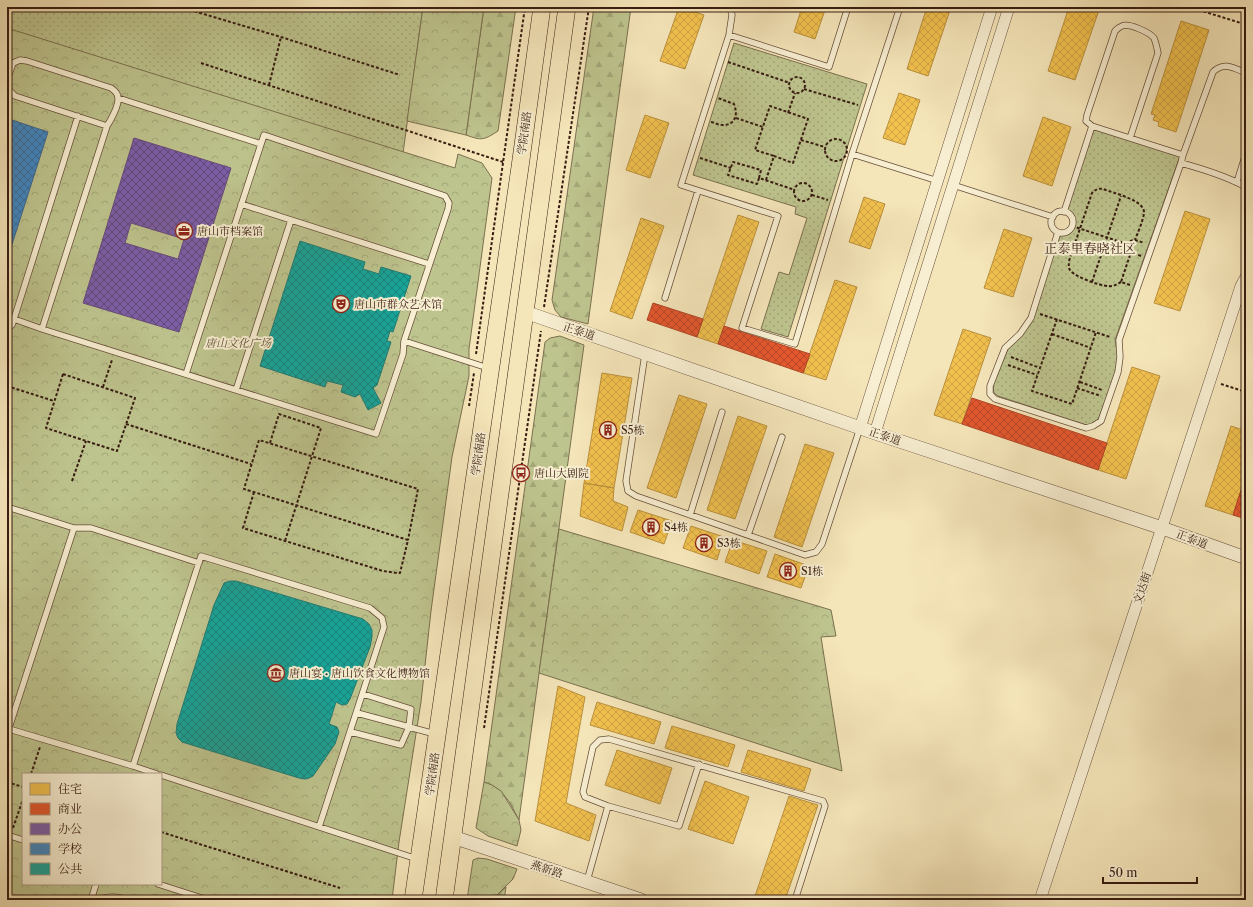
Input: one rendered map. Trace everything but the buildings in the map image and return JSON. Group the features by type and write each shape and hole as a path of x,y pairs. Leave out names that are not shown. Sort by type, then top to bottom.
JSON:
{"main road":[{"name":"学院南路","path":"413,900 542,7"},
{"path":"444,900 567,7"}],"street":[{"path":"860,428 992,7"},
{"path":"875,433 1009,7"},
{"name":"文达街","path":"1040,900 1241,286 1246,277"},
{"name":"正泰道","path":"525,312 860,428 1162,528 1246,558"},
{"name":"燕新路","path":"453,837 641,900"}],"lane":[{"path":"730,7 732,15 729,35 681,186 778,216 742,328 795,344 852,154 900,7"},
{"path":"729,35 829,67 848,7"},
{"path":"1130,138 1158,53 1154,38 1148,33 1128,25 1123,25 1115,32 1086,115 1086,121 1092,126 1183,155"},
{"path":"7,80 13,63 20,60 28,61 111,88 116,92 118,98 42,329"},
{"path":"1058,232 1031,318 1020,334 1005,348 990,386 990,394 995,399 1086,428 1093,426 1100,421 1110,396 1118,372 1120,357 1119,340 1213,72 1218,67 1231,66 1246,73"},
{"path":"7,88 15,96 108,126"},
{"path":"118,98 261,144"},
{"path":"7,328 12,325 78,116"},
{"path":"1064,212 1092,126"},
{"path":"14,319 42,329 376,434 403,354 404,341 448,209 449,203 445,196 264,135 186,374"},
{"path":"1237,182 1246,153"},
{"path":"852,154 938,181"},
{"path":"1180,163 1199,168 1237,182 1246,187"},
{"path":"953,185 1052,217"},
{"path":"665,298 698,191"},
{"path":"241,204 429,264"},
{"path":"1058,212 1064,212 1069,213 1073,219 1072,226 1068,232 1061,233 1055,231 1051,224 1052,217 1058,212"},
{"path":"236,390 291,220"},
{"path":"404,341 490,368"},
{"path":"645,353 626,482 628,491 636,496 690,515 805,555 816,552 822,544 860,428"},
{"path":"690,515 722,412"},
{"path":"748,535 782,437"},
{"path":"7,507 74,528 91,528 199,563"},
{"path":"74,528 8,731 154,773"},
{"path":"134,773 201,556 370,608 382,618 384,627 319,827"},
{"path":"350,732 401,745 410,727 411,709 363,694"},
{"path":"357,713 437,734"},
{"path":"699,764 679,826 608,806 585,797 583,792 593,747 600,740 609,739 699,764 823,801 825,806 795,900"},
{"path":"162,775 419,859"},
{"path":"587,882 608,806"},
{"path":"7,835 22,840"},
{"path":"91,900 96,885"},
{"path":"161,885 208,900"},
{"path":"97,900 115,896 128,900"}],"path":[{"path":"180,7 400,75"},
{"path":"483,733 589,7"},
{"path":"1190,7 1241,23 1246,26"},
{"path":"269,85 281,37"},
{"path":"721,60 790,83"},
{"path":"201,63 520,167"},
{"path":"790,83 795,78 800,78 805,84 804,89"},
{"path":"790,83 791,90 795,93"},
{"path":"795,93 804,89 867,108"},
{"path":"788,113 795,93"},
{"path":"702,118 720,125 725,125 731,123 736,118 736,109 734,104 710,95"},
{"path":"770,106 788,113 808,119 793,163 755,150 770,106"},
{"path":"736,118 763,127"},
{"path":"837,138 844,142 848,149 846,156 840,161 833,161 826,154 825,147 830,141 837,138"},
{"path":"801,140 825,147"},
{"path":"694,144 700,145 696,156 731,168"},
{"path":"766,180 774,156"},
{"path":"733,162 761,170 759,178 757,184 728,175 733,162"},
{"path":"759,178 795,190"},
{"path":"800,184 805,184 812,189 812,195 806,201 800,200 796,197 795,190 800,184"},
{"path":"1135,240 1144,213 1144,209 1141,205 1134,200 1103,189 1094,190 1069,261 1068,268 1076,276 1110,287 1121,282 1137,287"},
{"path":"812,195 837,203"},
{"path":"1092,282 1121,196"},
{"path":"1072,226 1127,244"},
{"path":"1127,244 1131,240 1135,240 1152,246"},
{"path":"1127,244 1126,247 1128,250 1147,258"},
{"path":"1121,282 1131,252"},
{"path":"1033,311 1119,340"},
{"path":"1057,319 1032,391 1039,394 1072,404 1096,332"},
{"path":"1052,334 1091,348"},
{"path":"103,387 115,352"},
{"path":"1003,354 1040,368"},
{"path":"1000,362 1037,375"},
{"path":"63,374 103,387 135,398 117,451 46,428 63,374"},
{"path":"1210,381 1246,392"},
{"path":"1079,382 1110,396"},
{"path":"7,386 54,401"},
{"path":"1077,388 1110,396"},
{"path":"270,443 279,414 321,428 285,541"},
{"path":"126,424 251,464"},
{"path":"254,492 243,528 384,571 400,573 408,540 418,489 259,440 244,489 254,492 297,506 408,540"},
{"path":"72,481 86,441"},
{"path":"7,782 22,787"},
{"path":"12,832 22,802"},
{"path":"162,832 340,888"}],"green space":[{"path":"7,7 423,7 403,153 7,50"},
{"path":"423,7 484,7 466,135 407,121"},
{"path":"484,7 516,7 498,131 486,138 479,139 466,135"},
{"path":"594,7 631,7 588,324 561,317 555,310 552,300"},
{"name":"唐山文化广场","path":"7,28 455,168 458,154 482,163 492,178 469,349 469,376 452,457 431,611 421,702 399,842 392,900 7,900"},
{"path":"734,43 867,84 788,337 761,329 779,272 789,275 807,218 795,214 796,207 693,175"},
{"path":"1093,129 1180,156 1115,340 1118,357 1116,373 1098,420 1092,424 1086,425 998,396 994,393 993,386 1008,349 1022,336 1060,236 1070,234 1075,226 1074,216 1067,210"},
{"path":"560,336 584,345 519,820 505,796 496,788 484,782 545,342 550,338"},
{"path":"559,529 831,610 836,636 821,637 842,771 539,673"},
{"path":"484,782 501,791 519,820 521,830 517,846 488,836 476,828"},
{"path":"478,858 487,859 517,869 513,879 492,900 467,900 473,860"},
{"path":"506,887 504,900 492,900 493,899"}],"place":[{"name":"唐山市档案馆","path":"184,231"},
{"name":"唐山市群众艺术馆","path":"341,304"},
{"name":"S5栋","path":"608,430"},
{"name":"唐山大剧院","path":"521,473"},
{"name":"S4栋","path":"651,527"},
{"name":"S3栋","path":"704,543"},
{"name":"S1栋","path":"788,571"},
{"name":"唐山宴 · 唐山饮食文化博物馆","path":"276,673"}],"district":[{"name":"正泰里春晓社区","path":"1090,248"}]}
